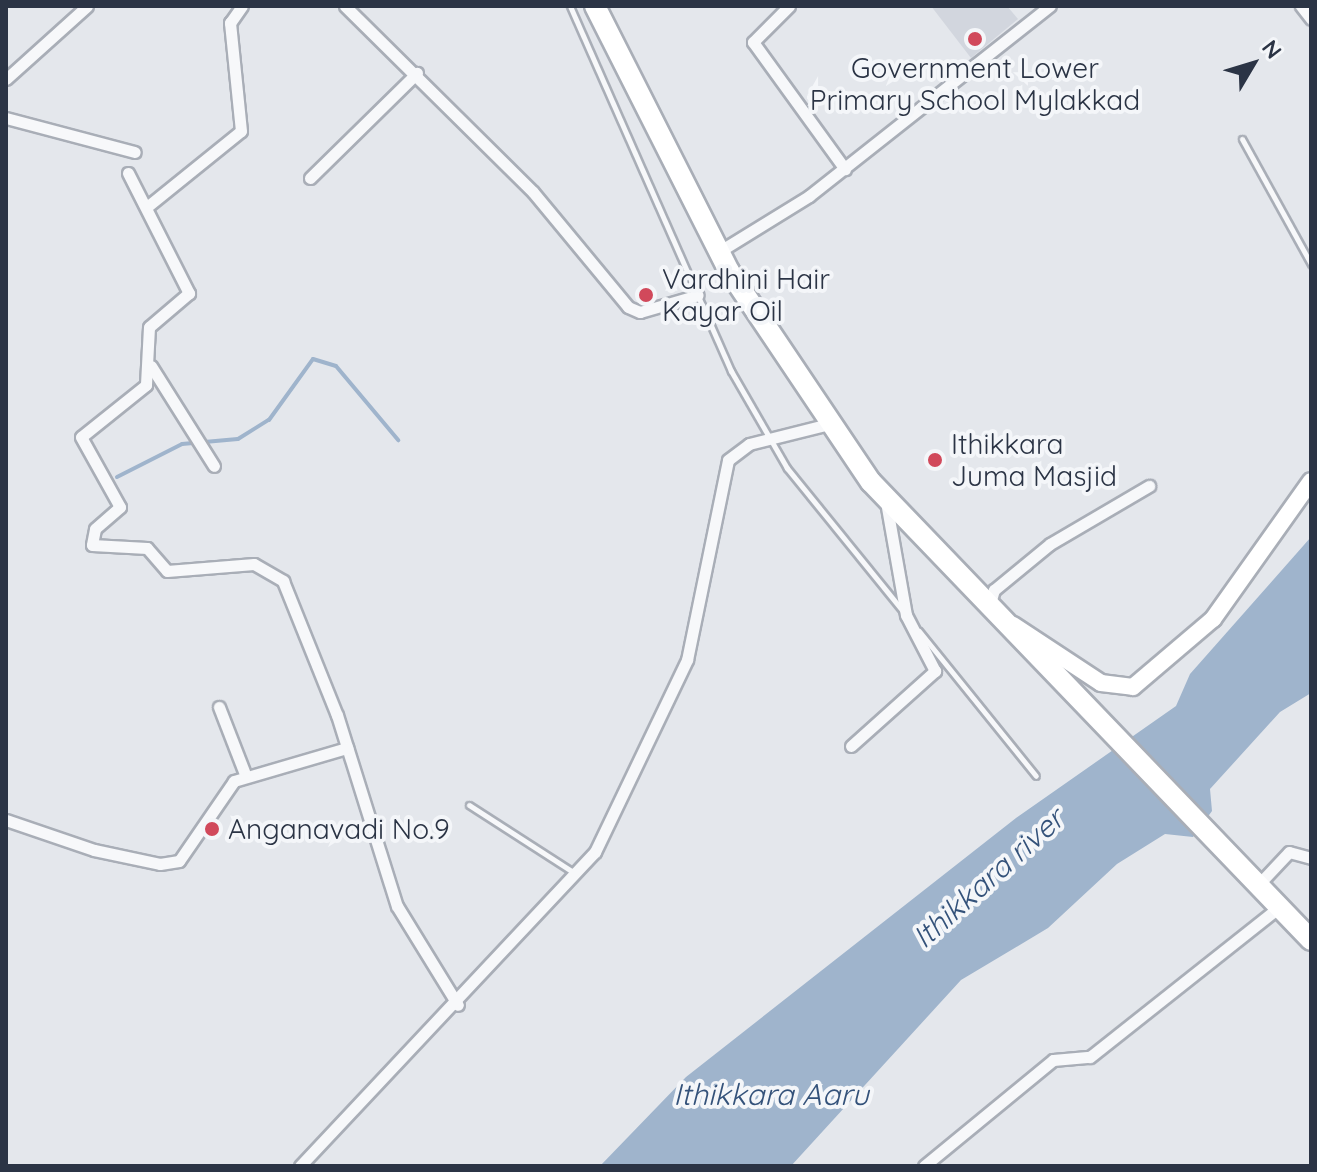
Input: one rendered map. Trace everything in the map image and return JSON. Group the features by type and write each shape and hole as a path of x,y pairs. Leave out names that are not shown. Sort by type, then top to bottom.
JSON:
{"highway":[{"path":"595,6 720,251 829,424 886,500 988,611 1311,940"}],"main road":[{"path":"988,611 1101,683 1133,687 1213,619 1311,481"}],"street":[{"path":"148,206 241,131 230,23 242,6"},
{"path":"345,6 417,73 533,192 628,307 640,312 698,295"},
{"path":"789,6 753,42 845,169"},
{"path":"720,251 845,169 1050,6"},
{"path":"1301,6 1311,19"},
{"path":"6,79 83,7"},
{"path":"310,178 417,73"},
{"path":"6,118 135,152"},
{"path":"128,173 148,206 189,293 149,327 151,366 146,385 81,437 120,507 95,529 92,545 147,548 167,571 254,564 278,576 294,598 347,748 397,906 458,1005"},
{"path":"151,366 214,466"},
{"path":"300,1166 458,1005 576,874 600,842 687,660 724,467 739,448 829,424"},
{"path":"988,611 994,590 1050,544 1149,486"},
{"path":"851,746 935,671 906,615 886,500"},
{"path":"219,707 245,774"},
{"path":"6,833 10,822 94,850 160,864 179,861 199,841 220,792 245,774 347,748"},
{"path":"1258,885 1289,852 1311,858"},
{"path":"924,1166 1053,1060 1090,1057 1279,907"}],"lane":[{"path":"570,6 698,295 770,439 1036,776"},
{"path":"1242,139 1311,264"},
{"path":"469,805 576,874"}],"shaded area":[{"name":"Government Lower Primary School Mylakkad","path":"931,6 1007,6 1018,19 971,58"}],"water":[{"name":"Ithikkara Aaru","path":"1311,537 1311,693 1280,712 1210,789 1212,811 1193,837 1165,834 1117,864 1048,928 961,980 791,1166 600,1166 686,1077 1016,818 1176,706 1190,674"}],"waterway":[{"path":"117,477 182,444 238,439 269,420 313,359 336,366 398,440"}],"place":[{"name":"Government Lower Primary School Mylakkad","path":"975,39"},
{"name":"Vardhini Hair Kayar Oil","path":"646,295"},
{"name":"Ithikkara Juma Masjid","path":"935,460"},
{"name":"Anganavadi No.9","path":"212,829"}],"water label":[{"name":"Ithikkara river","path":"988,878"}]}
